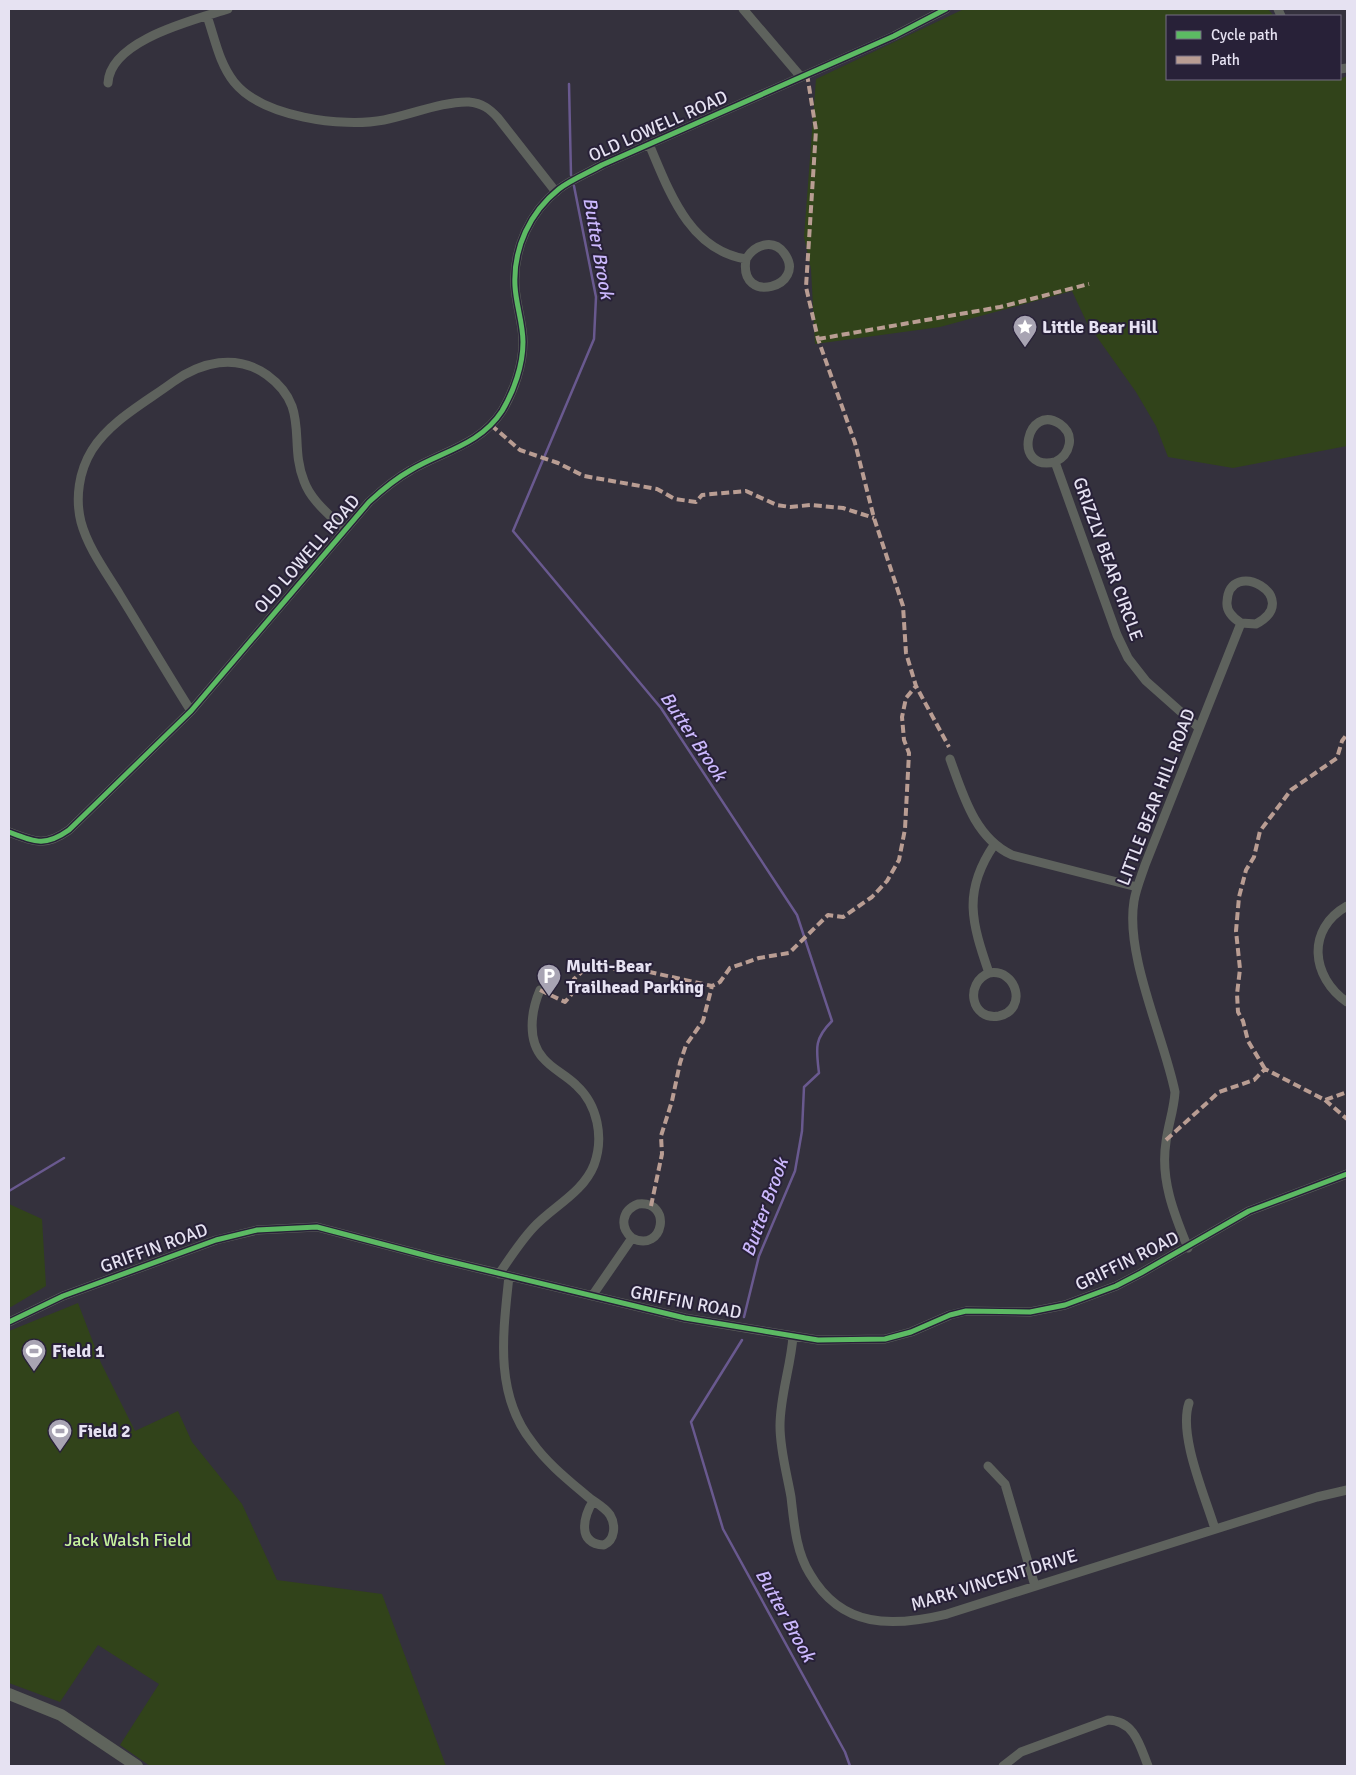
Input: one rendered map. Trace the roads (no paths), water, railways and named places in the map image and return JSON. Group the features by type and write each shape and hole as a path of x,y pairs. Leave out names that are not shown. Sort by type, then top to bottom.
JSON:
{"main road":[{"path":"9,1694 61,1715 137,1766"}],"street":[{"path":"108,83 110,69 116,61 138,44 164,31 228,9"},
{"path":"743,9 801,77"},
{"name":"OLD LOWELL ROAD","path":"9,832 37,842 49,842 57,838 96,806 191,711 369,502 410,470 476,438 491,425 502,410 521,364 523,342 515,285 516,263 522,238 534,215 556,192 602,165 894,36 946,9"},
{"path":"207,16 217,50 235,84 248,95 264,104 306,117 350,123 382,121 459,103 479,104 488,108 498,118 556,192"},
{"path":"649,144 677,207 693,229 722,252 746,259"},
{"path":"761,245 774,246 780,249 788,260 787,274 777,285 763,288 750,280 745,266 746,259 750,253 761,245"},
{"path":"191,711 98,558 81,522 78,498 82,473 99,440 116,424 188,372 210,363 222,362 245,365 261,372 276,382 290,401 297,424 298,458 304,484 321,507 345,530"},
{"name":"GRIZZLY BEAR CIRCLE","path":"1042,422 1059,423 1069,437 1068,450 1056,462 1038,460 1029,450 1027,442 1029,433 1034,426 1042,422"},
{"name":"GRIZZLY BEAR CIRCLE","path":"1056,462 1125,653 1146,681 1199,728"},
{"path":"1244,581 1258,582 1269,593 1271,600 1268,615 1256,624 1241,623 1230,614 1227,608 1228,594 1238,583 1244,581"},
{"name":"LITTLE BEAR HILL ROAD","path":"1188,1248 1177,1223 1165,1174 1166,1142 1174,1108 1175,1092 1136,945 1132,916 1137,887 1241,623"},
{"path":"950,758 968,806 984,834 994,845 1012,855 1137,887"},
{"path":"988,973 977,938 972,902 979,870 994,845"},
{"path":"1347,906 1326,925 1320,939 1318,953 1320,968 1326,982 1335,993 1347,1002"},
{"path":"988,973 1002,974 1010,978 1015,986 1017,995 1014,1004 1009,1011 1001,1016 983,1013 974,1002 975,985 980,977 988,973"},
{"path":"499,1274 532,1229 585,1180 593,1167 599,1144 597,1120 587,1097 578,1086 544,1059 537,1049 532,1022 534,1007 540,990"},
{"name":"GRIFFIN ROAD","path":"9,1322 63,1296 195,1247 233,1235 270,1228 317,1227 499,1274 685,1318 828,1341 885,1339 911,1332 943,1318 966,1311 1030,1312 1050,1310 1116,1286 1188,1248 1249,1211 1347,1174"},
{"path":"642,1204 655,1208 661,1219 659,1232 649,1240 640,1241 632,1238 624,1228 624,1219 627,1211 634,1206 642,1204"},
{"path":"592,1296 632,1238"},
{"path":"509,1276 503,1365 511,1405 523,1431 539,1452 593,1501 608,1512 613,1522 612,1537 604,1545 591,1540 585,1531 585,1515 593,1501"},
{"name":"MARK VINCENT DRIVE","path":"793,1336 791,1363 782,1408 782,1443 799,1545 810,1575 828,1598 858,1616 890,1623 904,1623 947,1614 1317,1497 1347,1490"},
{"path":"1190,1403 1186,1412 1186,1434 1215,1529"},
{"path":"988,1466 1005,1484 1035,1586"},
{"path":"1003,1766 1021,1752 1097,1723 1112,1720 1125,1725 1133,1732 1148,1766"}],"waterway":[{"name":"Butter Brook","path":"569,84 571,175"},
{"name":"Butter Brook","path":"574,186 596,297 594,339 513,531 661,708 797,915 832,1021 819,1039 817,1050 819,1073 804,1087 802,1131 795,1171 759,1256 744,1317"},
{"path":"9,1191 64,1158"},
{"name":"Butter Brook","path":"742,1340 691,1422 723,1529 845,1752 850,1766"}],"place":[{"name":"Little Bear Hill","path":"1025,348"},
{"name":"Multi-Bear Trailhead Parking","path":"549,997"},
{"name":"Field 1","path":"34,1372"},
{"name":"Field 2","path":"60,1452"}],"park label":[{"name":"Jack Walsh Field","path":"128,1540"}]}
